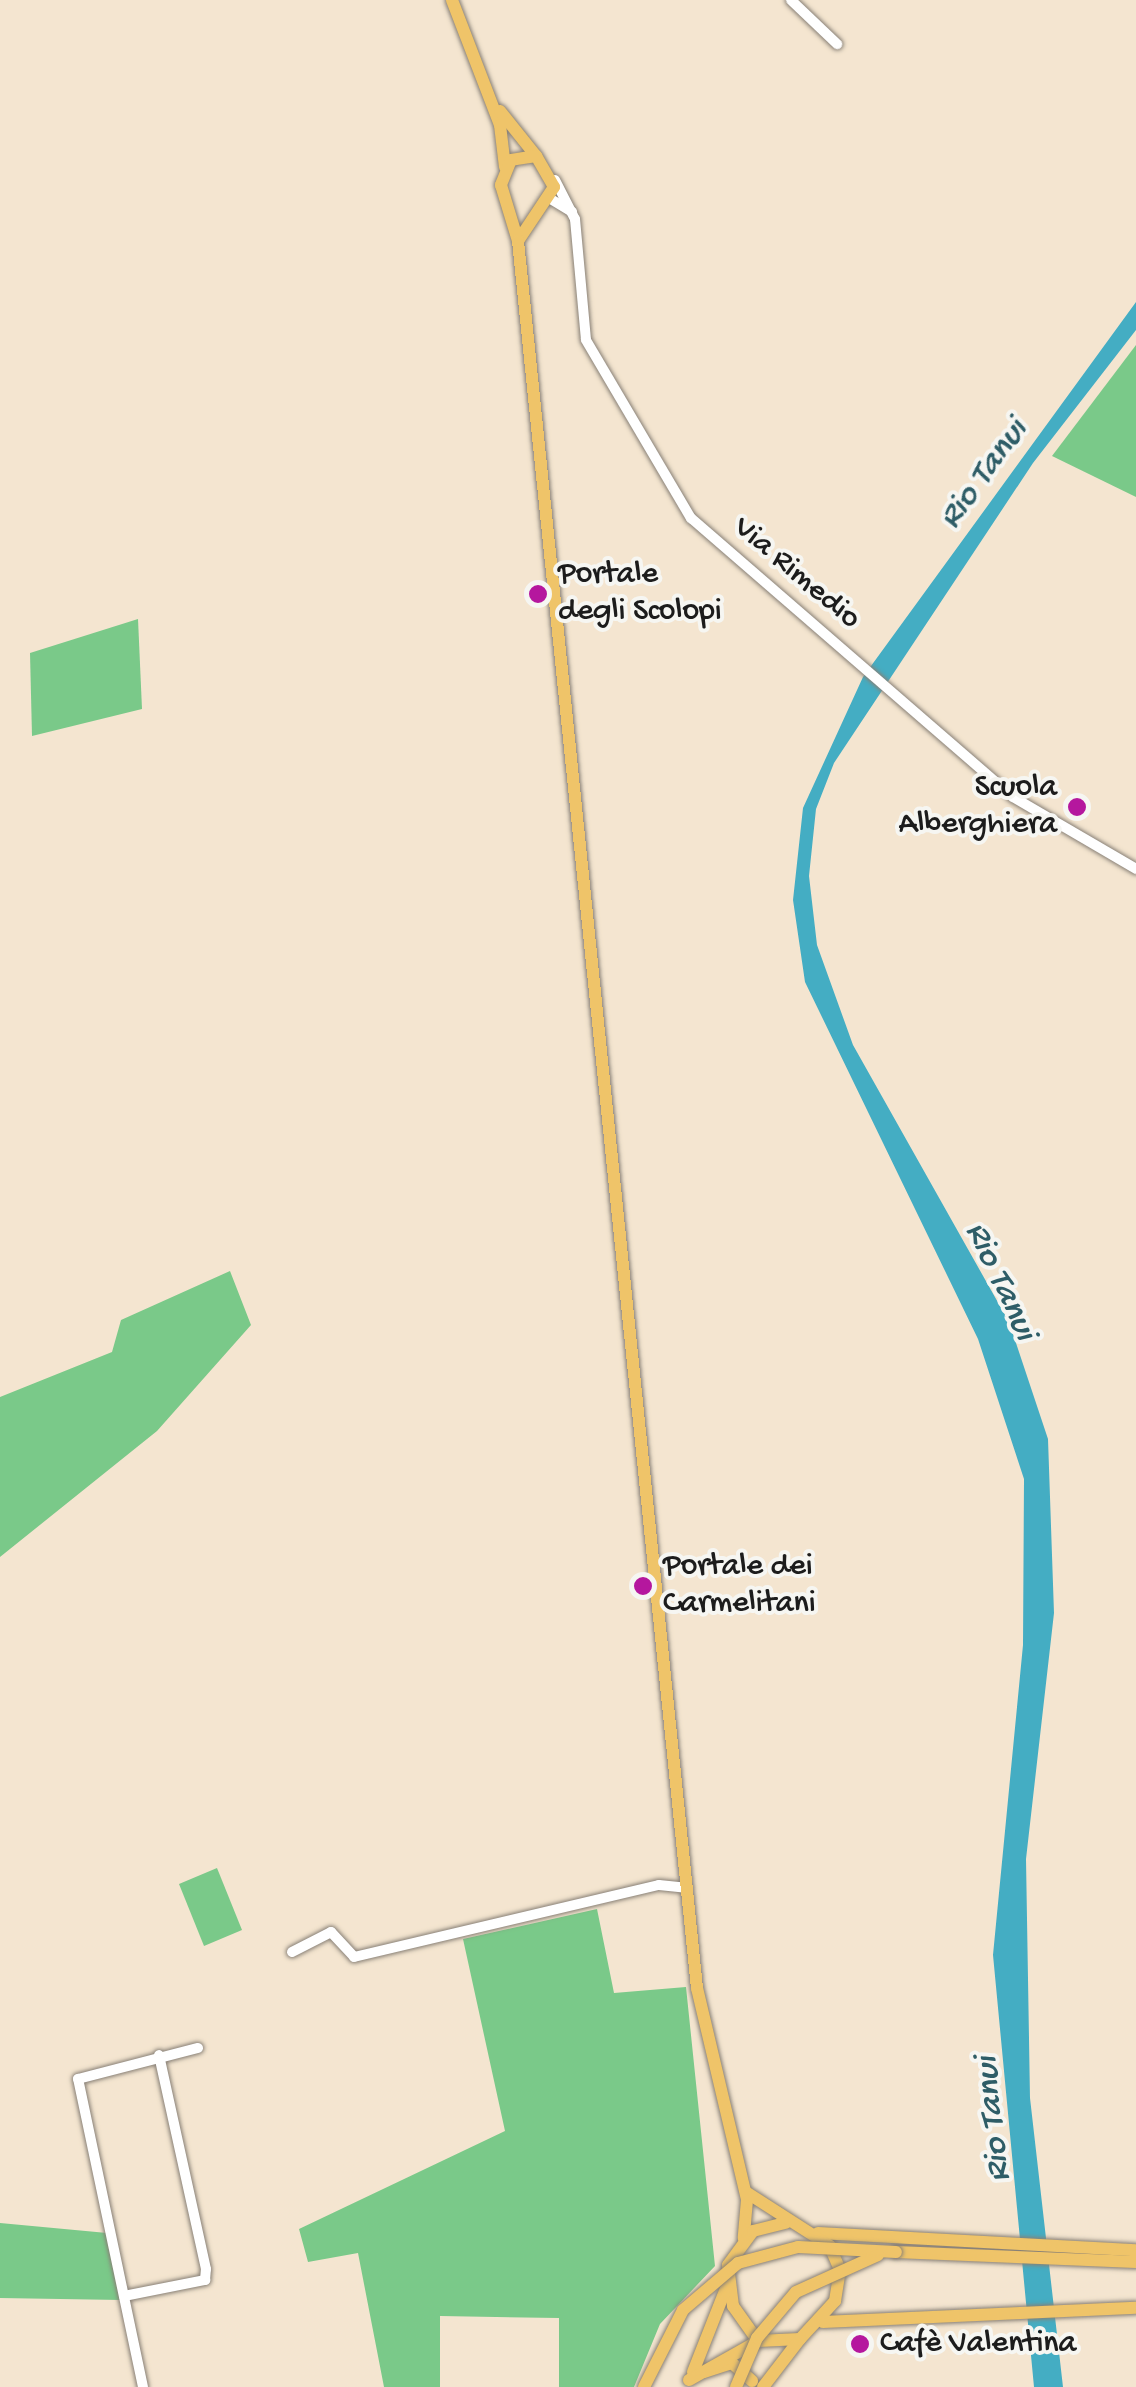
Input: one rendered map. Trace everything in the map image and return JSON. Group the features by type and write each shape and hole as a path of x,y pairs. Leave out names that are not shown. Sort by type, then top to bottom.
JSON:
{"main road":[{"path":"452,0 487,91 505,167 504,193 518,241 686,1888 716,2096 744,2190 744,2238 690,2381"},
{"path":"487,91 555,180 518,241"},
{"path":"505,167 536,156"},
{"path":"504,193 518,206 543,202"},
{"path":"744,2190 818,2233 1005,2247 1136,2262"},
{"path":"744,2238 770,2224 798,2224"},
{"path":"818,2233 840,2270 823,2322"},
{"path":"644,2387 683,2310 738,2263 798,2247 1092,2255 1136,2250"},
{"path":"736,2387 757,2338 796,2292 846,2263 896,2252"},
{"path":"728,2281 758,2341 755,2385"},
{"path":"755,2385 800,2339 823,2322 1136,2308"},
{"path":"690,2381 758,2341 800,2339"},
{"path":"690,2381 732,2364 755,2385"}],"street":[{"path":"791,0 837,44"},
{"name":"Via Rimedio","path":"555,180 572,212 586,340 676,500 890,692 1034,814 1136,870"},
{"path":"543,202 572,212"},
{"path":"292,1952 331,1932 354,1958 659,1886 686,1888"},
{"path":"143,2387 78,2079 198,2048"},
{"path":"124,2296 204,2280 159,2055"}],"green space":[{"path":"1136,345 1136,497 1052,456"},
{"path":"138,619 142,709 32,736 30,653"},
{"path":"230,1271 251,1325 157,1431 0,1557 0,1397 112,1352 121,1320"},
{"path":"217,1868 242,1930 204,1946 179,1884"},
{"path":"597,1909 614,1993 686,1987 715,2266 660,2324 634,2387 559,2387 559,2318 440,2316 440,2387 384,2387 358,2253 308,2262 299,2229 505,2131 463,1939"},
{"path":"0,2223 107,2233 121,2300 0,2298"}],"water":[{"path":"1136,302 1136,330 1033,463 834,763 816,809 809,876 817,945 853,1045 1009,1322 1048,1439 1054,1613 1026,1859 1030,2098 1063,2387 1034,2387 993,1955 1023,1645 1024,1479 978,1339 805,982 793,900 803,808 863,677"}],"place":[{"name":"Portale degli Scolopi","path":"538,594"},
{"name":"Scuola Alberghiera","path":"1077,807"},
{"name":"Portale dei Carmelitani","path":"643,1586"},
{"name":"Cafè Valentina","path":"860,2344"}],"water label":[{"name":"Rio Tanui","path":"985,475"},
{"name":"Rio Tanui","path":"999,1282"},
{"name":"Rio Tanui","path":"995,2119"}]}
